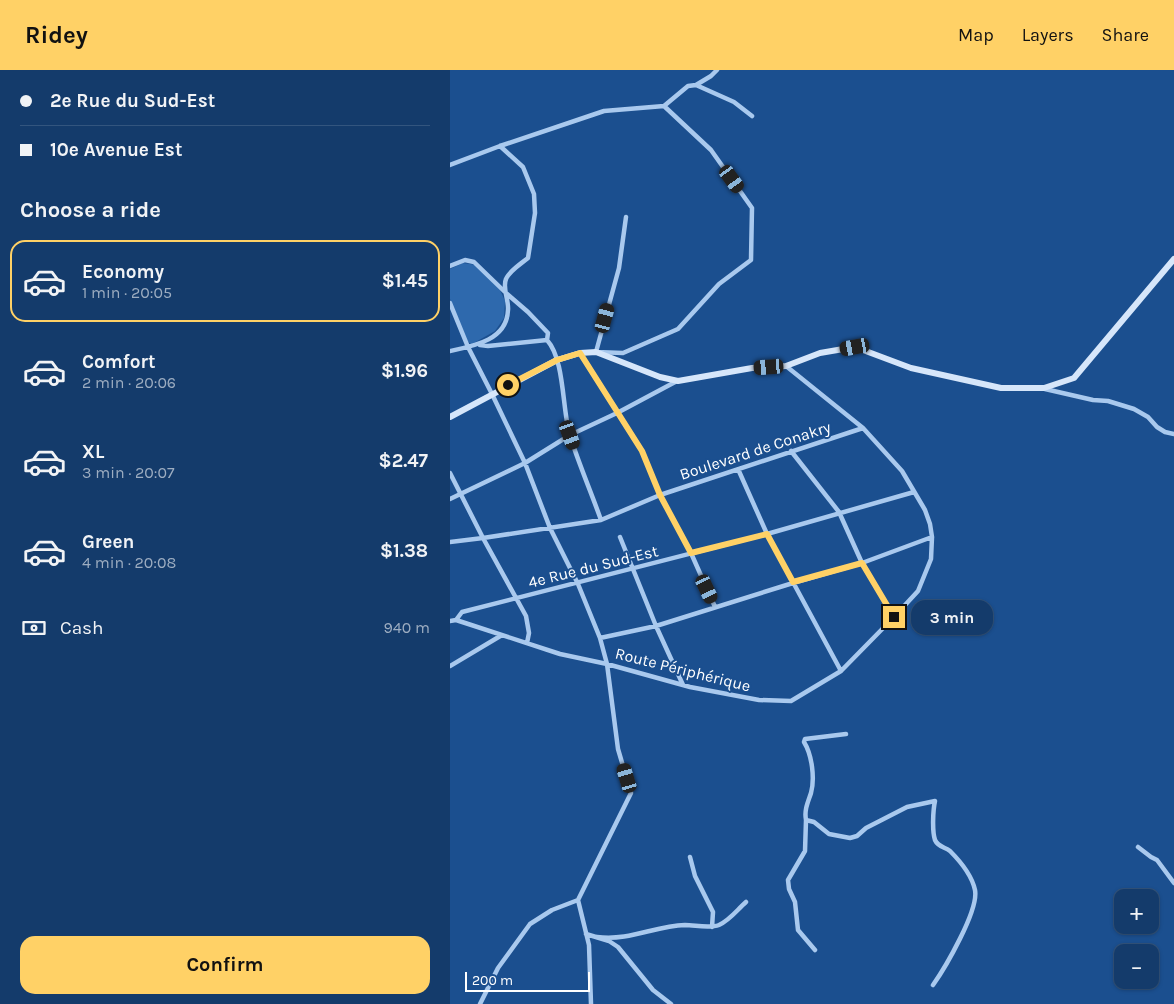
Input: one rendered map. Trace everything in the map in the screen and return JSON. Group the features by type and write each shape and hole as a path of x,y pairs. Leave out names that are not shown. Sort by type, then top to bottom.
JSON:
{"street":[{"path":"450,165 604,111 664,106 688,86 696,85 717,70"},
{"path":"696,85 734,102 752,116"},
{"path":"450,417 557,360 580,353 623,353 678,329 719,284 751,260 752,208 711,150 664,106"},
{"path":"479,345 493,337 504,326 508,310 506,277 528,258 535,213 534,194 523,167 500,146"},
{"path":"596,352 620,268 626,217"},
{"path":"1044,388 1074,378 1174,259"},
{"path":"450,266 465,260 474,262 548,333 546,340"},
{"path":"450,303 468,347 525,463 550,528 578,584 600,638 607,664 618,749 631,793 578,900 590,945 590,1004"},
{"path":"450,351 479,345 488,346 546,340"},
{"path":"546,340 552,346 557,360 570,435 601,520"},
{"path":"596,352 660,377 678,380 752,368 786,366 820,353 855,347 911,368 1001,388 1044,388 1092,400 1108,401 1134,409 1148,417 1157,427 1165,432 1174,434"},
{"path":"580,353 642,451 660,495 691,553 715,607"},
{"name":"Route Périphérique","path":"450,621 456,620 560,654 607,664 683,685 759,700 791,701 842,671 918,591 931,559 932,537 928,517 902,471 863,428 786,366"},
{"path":"450,499 525,463 570,435 617,414 678,380"},
{"name":"Boulevard de Conakry","path":"450,542 601,520 660,495 863,428"},
{"path":"791,451 839,512 862,563 894,617"},
{"path":"738,469 767,534 842,671"},
{"path":"450,473 526,616 529,633 527,643"},
{"name":"4e Rue du Sud-Est","path":"456,620 462,612 578,584 767,534 914,492"},
{"path":"620,537 656,626 683,685"},
{"path":"600,638 656,626 793,582 862,563 932,537"},
{"path":"450,666 502,635"},
{"path":"815,950 798,930 796,902 788,880 804,851 806,806 811,791 812,773 804,742 805,739 846,734"},
{"path":"806,820 814,822 829,834 850,838 857,836 866,828 907,807 936,802 933,812 934,838 938,845 948,850 957,858 976,892 972,910 961,936 942,973 933,985"},
{"path":"1138,847 1151,858 1157,860 1165,869 1170,880 1174,882"},
{"path":"690,857 695,876 713,912 712,927"},
{"path":"480,1004 498,968 530,924 552,910 578,900"},
{"path":"597,937 627,936 654,931 666,926 712,927 727,920 746,902"},
{"path":"586,934 609,941 621,950 653,990 671,1004"}],"shaded area":[{"path":"463,263 476,265 500,290 505,301 504,318 495,331 472,344 468,342 450,299 450,269"}],"route":[{"path":"508,385 557,360 580,353 642,451 660,495 691,553 767,534 793,582 862,563 894,617"}]}
